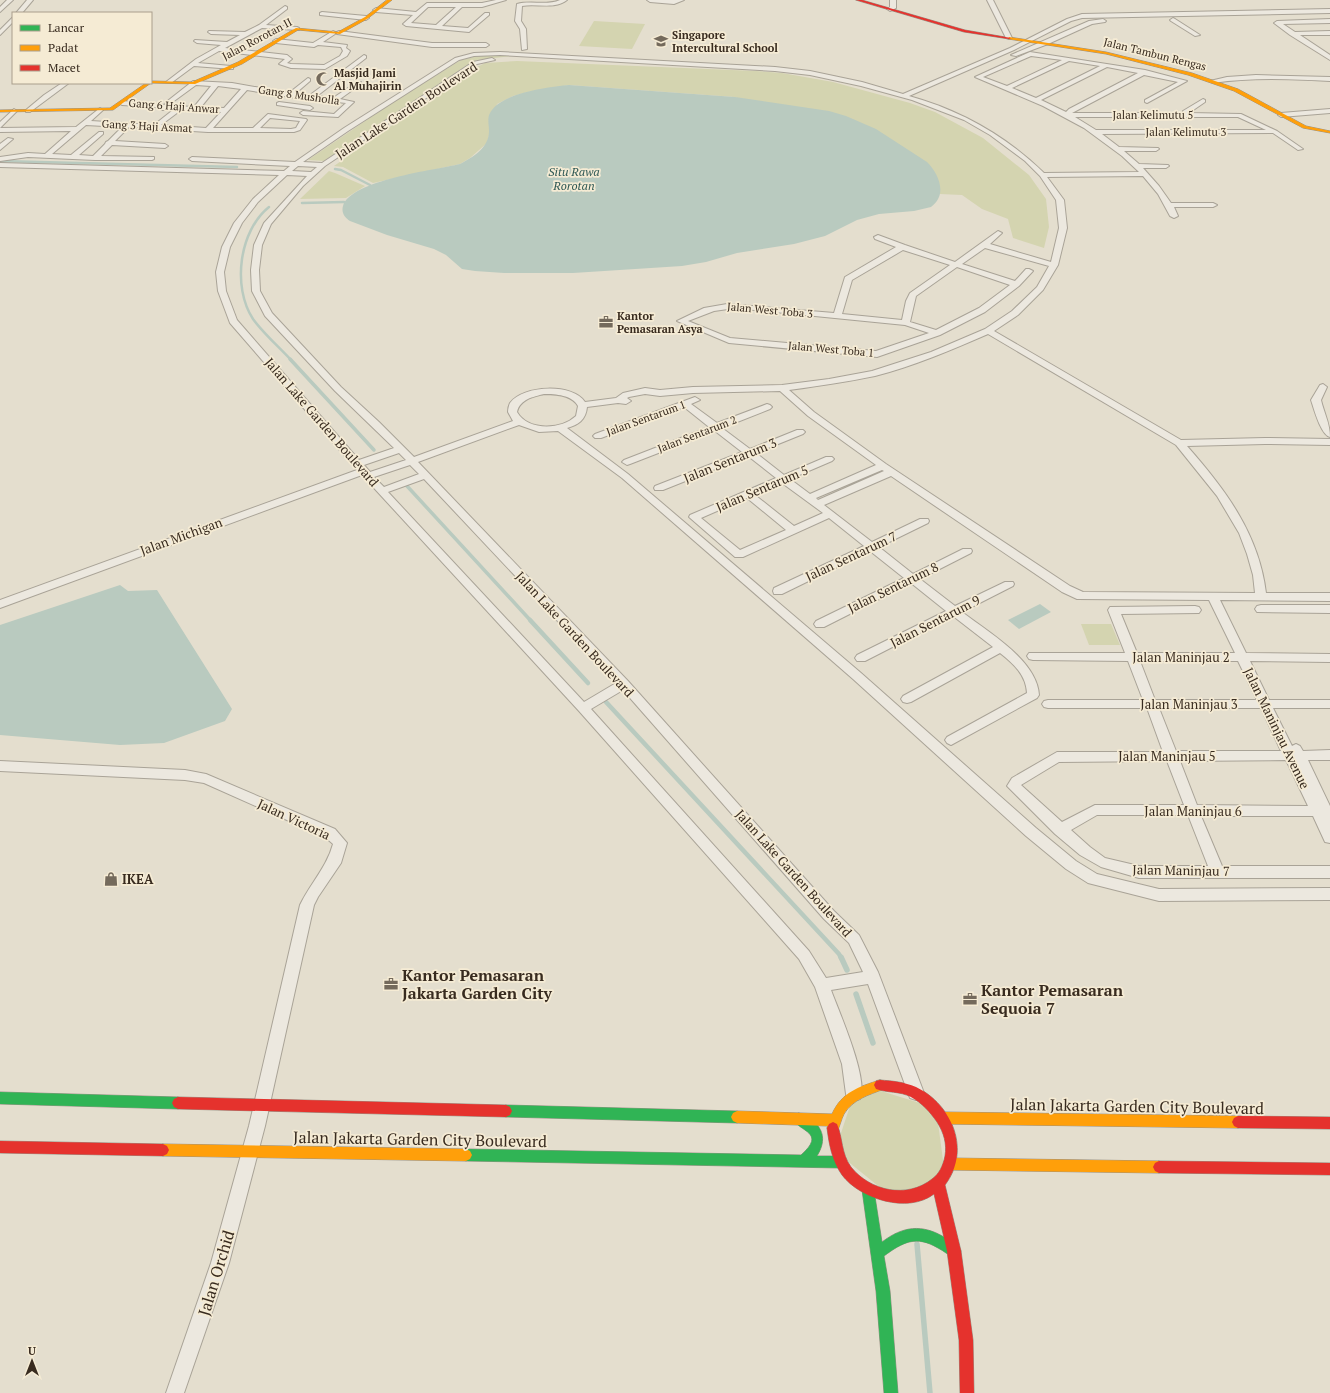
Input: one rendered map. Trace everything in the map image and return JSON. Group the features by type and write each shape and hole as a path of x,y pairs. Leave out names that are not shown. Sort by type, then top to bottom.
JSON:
{"street":[{"path":"0,10 10,0"},
{"path":"20,12 30,0"},
{"path":"316,44 366,18 390,0"},
{"path":"487,14 469,30 412,25 406,23 427,4 482,5 503,0"},
{"path":"564,0 557,3 524,3 518,6 518,20 523,29 525,52 775,69 844,80 903,96 917,98 966,119 992,134 1027,160 1042,175 1060,200 1063,228 1055,263 1040,288 1015,313 988,331 934,354 874,373 829,382 782,388 693,390 660,393 650,398 633,401 618,400 582,405"},
{"path":"650,0 674,2 682,0"},
{"path":"891,9 892,0"},
{"path":"990,0 1009,36"},
{"name":"Jalan Tambun Rengas","path":"863,1 965,31 1009,36 1134,59 1215,81 1246,95 1305,127 1330,132"},
{"path":"437,27 460,5"},
{"path":"169,82 193,64 261,26 285,8"},
{"path":"1299,12 1300,8 1330,8"},
{"path":"376,10 417,14"},
{"path":"903,96 1012,49 1027,40 1069,20 1082,16 1330,11"},
{"path":"322,14 366,18"},
{"path":"1082,16 1094,22"},
{"path":"935,90 1022,51 1046,43 1094,22 1330,17"},
{"path":"0,33 12,20"},
{"path":"1173,20 1197,35"},
{"path":"1330,21 1277,22 1292,34 1330,58"},
{"path":"407,30 412,25"},
{"path":"261,26 297,29"},
{"name":"Jalan Rorotan II","path":"152,83 193,83 231,68 260,49 297,29 336,33"},
{"path":"211,32 245,34"},
{"path":"336,33 432,45 486,45"},
{"path":"1292,34 1328,34"},
{"path":"388,48 401,35"},
{"path":"197,41 244,45"},
{"path":"276,41 345,46 343,48 347,51 342,54 345,55"},
{"path":"407,49 413,42"},
{"path":"219,49 260,49 289,59 283,63 283,65 322,67 328,66 345,55 364,57 348,73 312,97"},
{"path":"1012,49 1022,51"},
{"name":"Jalan Lake Garden Boulevard","path":"525,52 467,55 457,59 296,162 255,202 238,224 226,246 220,272 223,294 233,321 363,470 583,708 804,955 822,985 850,1064 854,1094"},
{"name":"Jalan Lake Garden Boulevard","path":"525,52 475,63 323,165 301,185 268,223 258,245 255,270 256,290 268,314 290,338 338,389 376,424 412,461 624,684 854,940 873,977 916,1093"},
{"path":"1147,101 1184,81 1106,65 1030,54 978,77 1054,108 1097,132 1157,185 1170,205 1174,216"},
{"path":"1007,88 1067,60"},
{"path":"193,64 231,68"},
{"path":"1036,100 1106,65"},
{"name":"Jalan Kelimutu 5","path":"1145,72 1071,110 1067,115 1239,115 1275,132"},
{"path":"1265,72 1269,78"},
{"path":"1215,81 1269,78 1330,79"},
{"path":"270,106 308,80"},
{"path":"168,103 193,85 193,83"},
{"name":"Gang 8 Musholla","path":"193,83 246,87 351,102 336,116 301,116"},
{"path":"334,100 359,83"},
{"path":"28,111 46,96 64,84"},
{"name":"Jalan Rorotan II","path":"0,111 113,109 149,84"},
{"name":"Gang 3 Haji Asmat","path":"196,109 216,84"},
{"name":"Gang 3 Haji Asmat","path":"208,130 246,87"},
{"path":"131,97 151,98"},
{"path":"255,130 268,116 301,116 321,98"},
{"path":"1187,115 1185,112 1203,101"},
{"name":"Gang 6 Haji Anwar","path":"122,103 157,105 162,108 226,110"},
{"path":"279,104 310,108"},
{"path":"155,127 179,109"},
{"name":"Gang 3 Haji Asmat","path":"47,155 100,110"},
{"path":"0,129 14,111"},
{"path":"1281,115 1327,112 1330,117"},
{"name":"Gang 3 Haji Asmat","path":"86,123 208,130 228,127 255,130 295,130 304,120 301,116"},
{"path":"95,158 108,143 128,126"},
{"path":"0,129 79,129"},
{"name":"Jalan Kelimutu 3","path":"1097,132 1275,132"},
{"path":"1275,132 1300,149"},
{"path":"74,156 101,133"},
{"path":"120,133 178,135"},
{"path":"0,148 10,139"},
{"path":"108,143 165,146"},
{"path":"1118,149 1156,149"},
{"path":"28,155 34,150"},
{"path":"0,159 28,155 95,158 152,158"},
{"path":"192,159 296,162 323,165"},
{"path":"0,165 313,174"},
{"path":"1137,166 1166,166"},
{"path":"1042,175 1145,174"},
{"path":"1170,205 1213,205"},
{"path":"906,322 910,301 913,295 998,234"},
{"path":"878,237 902,247 1016,284"},
{"path":"986,244 1055,263"},
{"path":"837,316 848,279 902,247"},
{"name":"Jalan West Toba 1","path":"681,321 729,340 877,354 937,333 982,310 1016,284 1029,271"},
{"name":"Jalan West Toba 3","path":"681,321 706,309 719,306 906,322 937,333"},
{"path":"988,331 1179,442 1209,476 1241,526 1255,561 1261,586 1261,597"},
{"path":"1323,387 1316,400 1319,412 1330,434"},
{"path":"782,388 811,414 887,469 1066,588 1081,596 1330,597"},
{"path":"544,391 565,393 578,400 582,405 583,410 581,415 576,420 560,428 537,429 518,422 513,416 512,410 515,403 533,393 544,391"},
{"name":"Jalan Sentarum 1","path":"598,436 695,400"},
{"path":"685,404 912,578 1014,658 1027,672 1033,685 1033,695 951,740"},
{"name":"Jalan Sentarum 2","path":"627,462 767,407"},
{"path":"363,470 412,461 518,422"},
{"path":"560,428 624,476 857,676 1031,832 1071,865 1093,879 1159,895 1330,894"},
{"name":"Jalan Sentarum 3","path":"659,488 800,432"},
{"path":"1179,442 1330,442"},
{"path":"363,470 400,449"},
{"name":"Jalan Sentarum 5","path":"794,531 740,555 694,517 830,459"},
{"path":"813,501 887,469"},
{"name":"Jalan Michigan","path":"0,604 136,552 363,470"},
{"path":"382,491 425,475"},
{"path":"748,494 794,531 830,514"},
{"name":"Jalan Sentarum 7","path":"778,591 924,521"},
{"name":"Jalan Sentarum 8","path":"820,624 967,551"},
{"name":"Jalan Sentarum 9","path":"861,658 1009,584"},
{"name":"Jalan Maninjau Avenue","path":"1218,597 1295,755 1326,813 1330,838"},
{"path":"1261,609 1330,610"},
{"path":"1195,610 1114,610 1217,872"},
{"path":"907,699 1001,648"},
{"name":"Jalan Maninjau 2","path":"1033,656 1330,658"},
{"path":"583,708 624,684"},
{"name":"Jalan Maninjau 3","path":"1048,704 1330,704"},
{"name":"Jalan Maninjau 5","path":"1013,786 1057,757 1330,755"},
{"name":"Jalan Victoria","path":"0,766 185,775 206,779 330,833 340,843 336,859 312,894 307,904 263,1105"},
{"name":"Jalan Maninjau 7","path":"1013,786 1085,852 1101,862 1121,868 1139,872 1330,872"},
{"name":"Jalan Maninjau 6","path":"1060,830 1095,810 1326,813"},
{"path":"822,985 873,977"},
{"path":"880,1085 904,1088 916,1093 936,1108 943,1118 952,1141 950,1164 945,1175 938,1184 921,1194 906,1198 893,1198 868,1190 856,1182 840,1162 835,1151 833,1139 835,1120 841,1106 854,1094 880,1085"},
{"name":"Jalan Jakarta Garden City Boulevard","path":"0,1098 835,1120"},
{"name":"Jalan Orchid","path":"175,1393 220,1263 263,1105"},
{"name":"Jalan Jakarta Garden City Boulevard","path":"943,1118 1330,1123"},
{"path":"799,1119 807,1121 814,1128 818,1140 817,1148 812,1156 804,1161"},
{"name":"Jalan Jakarta Garden City Boulevard","path":"0,1147 250,1150 840,1162"},
{"path":"950,1164 1330,1170"},
{"path":"938,1184 954,1251 966,1340 968,1393"},
{"path":"868,1190 879,1252 889,1342 891,1393"},
{"path":"879,1252 891,1240 917,1233 929,1235 941,1240 954,1251"}],"green space":[{"path":"594,21 645,24 632,49 579,46"},
{"path":"483,55 512,56 477,60 469,64 324,161 308,160 396,100 461,60"},
{"path":"517,61 782,73 833,82 910,103 935,112 983,138 1029,175 1046,199 1049,227 1044,248 1013,238 1008,219 982,209 962,195 940,194 940,186 735,97 569,85 528,92 513,96 497,104 487,143 470,158 460,164 373,183 343,167 334,166 471,70 485,63"},
{"path":"329,171 365,186 346,198 300,199"},
{"path":"1081,624 1111,624 1120,645 1089,645"},
{"path":"868,1087 936,1108 945,1175 893,1198 835,1151 854,1094"}],"water":[{"name":"Situ Rawa Rorotan","path":"569,85 735,97 829,111 846,116 876,129 927,162 938,178 940,184 939,197 931,207 914,211 879,214 857,220 825,236 794,244 737,253 706,262 682,266 573,273 504,273 462,269 446,255 434,249 387,235 350,221 344,215 343,206 349,197 361,189 414,173 460,164 475,155 483,147 488,137 488,119 490,113 495,106 504,100 537,89"},
{"path":"120,585 128,591 157,590 232,709 225,721 164,743 120,745 0,735 0,625"},
{"path":"1040,604 1051,612 1019,629 1008,620"}],"waterway":[{"path":"0,161 237,167"},
{"path":"335,169 341,170 370,185"},
{"path":"302,203 344,202"},
{"path":"269,207 259,217 251,230 245,245 242,260 242,291 246,306 253,319 266,335 290,359"},
{"path":"290,359 374,450"},
{"path":"407,486 531,621"},
{"path":"530,620 588,683"},
{"path":"606,702 839,954 841,958"},
{"path":"841,957 847,970"},
{"path":"856,994 873,1043"},
{"path":"917,1244 930,1393"}],"traffic: fast":[{"path":"0,1098 178,1103"},
{"path":"506,1111 737,1117"},
{"path":"799,1119 807,1123 812,1128 816,1133 817,1138 817,1144 814,1150 804,1161"},
{"path":"466,1155 840,1162"},
{"path":"868,1190 883,1291 891,1393"},
{"path":"879,1252 889,1244 899,1239 908,1235 916,1234 934,1238 954,1251"}],"traffic: slow":[{"path":"152,82 193,83 240,63 297,29 339,33 366,18 390,0"},
{"path":"1009,38 1106,53 1190,74 1236,90 1305,127 1330,132"},
{"path":"0,111 111,109 148,84"},
{"path":"833,1128 840,1110 849,1099 863,1091 880,1085"},
{"path":"737,1117 835,1120"},
{"path":"943,1118 1238,1122"},
{"path":"163,1150 466,1155"},
{"path":"950,1164 1159,1167"}],"traffic: jam":[{"path":"858,0 965,31 1009,38"},
{"path":"833,1128 836,1147 841,1163 851,1177 867,1188 889,1196 910,1197 927,1191 941,1180 950,1165 952,1147 947,1127 934,1108 920,1096 904,1088 880,1085"},
{"path":"178,1103 506,1111"},
{"path":"1238,1122 1330,1123"},
{"path":"0,1147 163,1150"},
{"path":"1159,1167 1330,1169"},
{"path":"938,1184 954,1251 966,1340 967,1393"}],"place":[{"name":"Singapore Intercultural School","path":"661,41"},
{"name":"Masjid Jami Al Muhajirin","path":"323,79"},
{"name":"Kantor Pemasaran Asya","path":"606,322"},
{"name":"IKEA","path":"111,879"},
{"name":"Kantor Pemasaran Jakarta Garden City","path":"391,984"},
{"name":"Kantor Pemasaran Sequoia 7","path":"970,999"}]}
